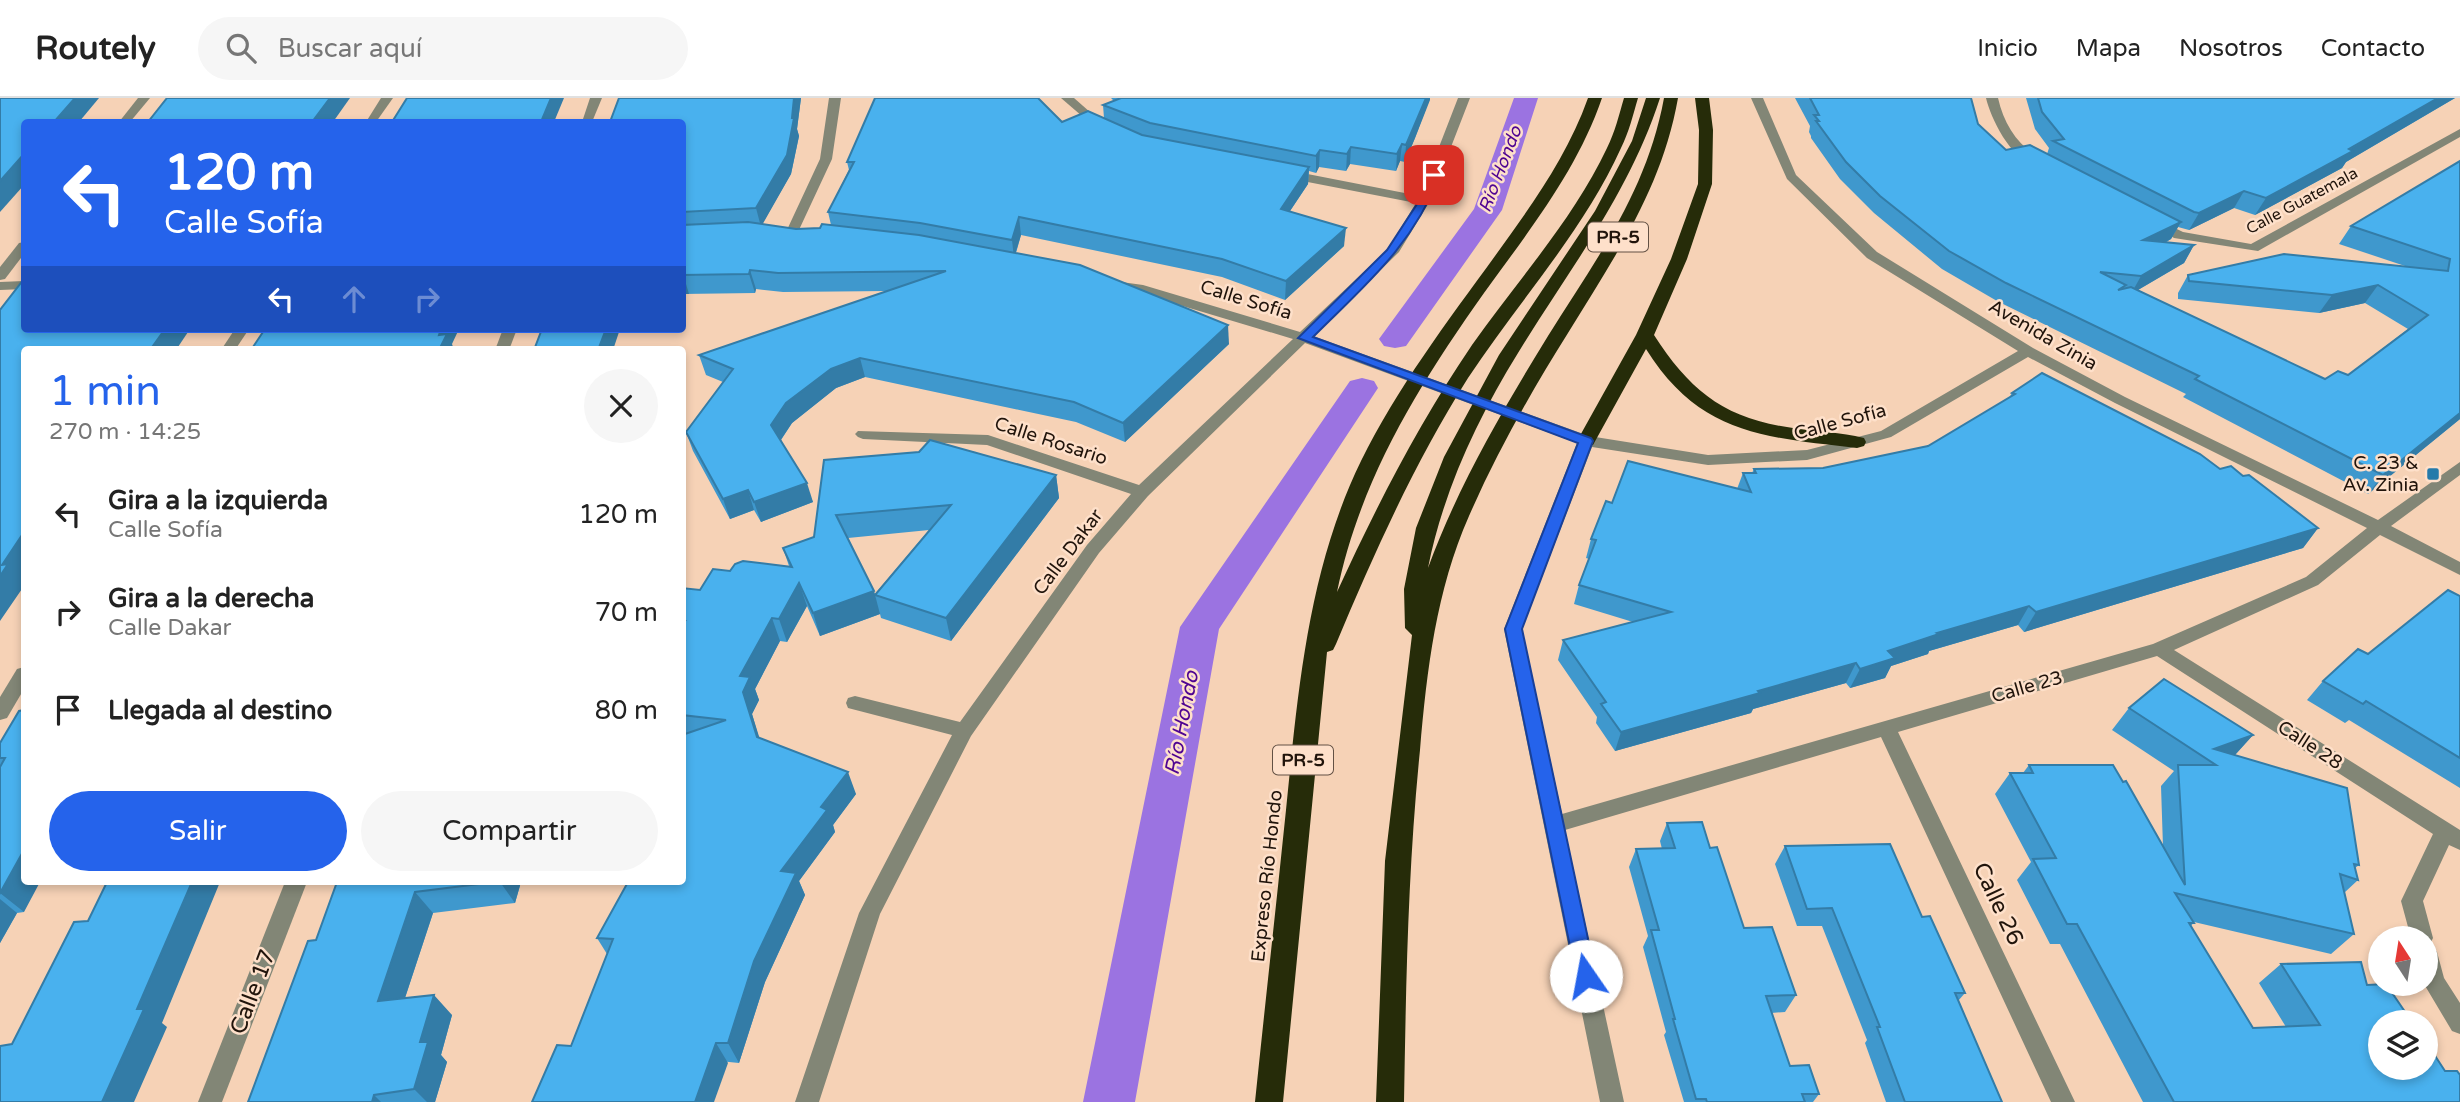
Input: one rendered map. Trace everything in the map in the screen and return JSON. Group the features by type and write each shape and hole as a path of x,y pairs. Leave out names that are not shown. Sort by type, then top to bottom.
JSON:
{"highway":[{"name":"Expreso Río Hondo","path":"1269,1102 1314,668 1323,607 1348,516 1369,464 1387,429 1447,334 1540,203 1578,137 1595,98"},
{"path":"1314,668 1363,553 1421,447 1479,349 1575,216 1613,151 1631,98"},
{"path":"1417,668 1414,589 1426,527 1454,457 1508,355 1603,211 1639,141 1653,98"},
{"name":"PR-5","path":"1390,1102 1397,863 1417,668 1430,601 1446,546 1483,467 1539,365 1626,223 1660,149 1671,98"},
{"path":"1586,441 1645,335 1679,259 1705,184 1706,130 1702,98"},
{"path":"1645,335 1670,374 1704,406 1730,419 1790,434 1857,442"}],"street":[{"path":"126,119 144,98"},
{"path":"373,119 387,98"},
{"path":"588,119 596,98"},
{"path":"792,232 826,159 835,98"},
{"path":"1067,98 1096,125 1109,130"},
{"name":"Calle Dakar","path":"807,1102 870,913 964,731 1093,549 1142,492 1392,252 1424,201 1464,98"},
{"name":"Avenida Zinia","path":"1757,98 1791,176 1872,255 2028,351 2120,400 2460,569"},
{"path":"1992,98 1996,118 2027,157 2051,169"},
{"name":"Calle Guatemala","path":"2144,217 2179,235 2253,248 2460,132"},
{"path":"1279,172 1424,201"},
{"path":"0,276 21,250"},
{"name":"Calle Sofía","path":"1098,280 1138,288 1304,338 1586,441 1709,460 1807,454 1886,434 2028,351"},
{"path":"0,286 21,285"},
{"name":"Calle Rosario","path":"863,434 988,440 1142,492"},
{"path":"1586,441 1514,629 1612,1102"},
{"name":"Calle 23","path":"1555,824 2159,649 2312,581 2460,467"},
{"name":"Calle 28","path":"2159,649 2453,836"},
{"path":"0,713 21,679"},
{"path":"855,703 964,731"},
{"name":"Calle 26","path":"1886,728 2063,1102"},
{"path":"2419,926 2412,901 2453,836"},
{"name":"Calle 17","path":"211,1102 295,885"},
{"path":"2438,988 2460,1023"}],"building":[{"path":"0,98 75,98 57,119 21,119 21,157 0,181"},
{"path":"167,98 330,98 314,119 150,119"},
{"path":"407,98 551,98 542,119 394,119"},
{"path":"619,98 794,98 794,118 787,155 756,208 686,212 686,119 611,119"},
{"path":"875,98 1038,98 1062,122 1088,111 1142,135 1309,167 1281,209 1346,228 1286,281 1222,259 1019,217 1012,240 920,223 828,212 854,162 847,162"},
{"path":"1121,98 1426,98 1406,145 1402,144 1397,154 1351,147 1347,154 1320,150 1316,156 1150,123 1103,105"},
{"path":"1810,98 1971,98 1978,124 2006,150 2030,145 2181,222 2143,240 2194,245 2141,276 2100,272 2126,285 2118,290 2131,287 2325,379 2338,371 2348,375 2428,315 2378,285 2332,295 2189,281 2188,275 2284,254 2448,271 2450,259 2351,226 2460,161 2460,413 2383,475 2195,379 2199,376 2006,283 1949,251 1880,196 1846,162 1816,121 1819,121 1814,115 1819,115"},
{"path":"2038,98 2438,98 2349,149 2353,151 2266,198 2244,191 2199,213 2053,141 2064,139 2042,112"},
{"path":"748,222 796,229 820,228 822,224 919,235 1080,265 1228,325 1123,423 1074,402 860,358 831,369 786,403 771,425 807,483 754,502 748,490 723,499 686,432 733,369 699,355 946,271 778,273 750,270 749,274 686,275 686,225"},
{"path":"21,283 21,333 162,333 153,346 21,346 21,536 2,565 8,564 0,576 0,310"},
{"path":"262,333 447,334 441,346 254,346"},
{"path":"540,333 604,333 600,346 536,346"},
{"path":"2042,373 2200,454 2220,469 2231,466 2243,476 2249,475 2318,528 2036,612 2029,606 1937,633 1939,634 1888,651 1895,658 1860,669 1856,663 1621,732 1601,704 1606,702 1563,640 1671,612 1579,585 1596,540 1591,539 1606,501 1612,503 1628,461 1751,492 1743,473 1756,473 1754,469 1823,468 1928,446 2015,394 2012,393"},
{"path":"930,440 1056,475 946,618 875,595 951,505 836,515 874,591 813,613 799,583 779,619 772,618 740,676 750,677 743,692 757,737 848,772 821,807 827,810 781,871 796,873 754,961 728,1043 716,1043 695,1102 532,1102 557,1045 571,1046 613,939 597,938 626,885 686,885 686,734 726,720 686,715 686,588 700,590 713,569 730,571 735,564 743,561 792,567 783,548 814,537 824,460 919,452"},
{"path":"2448,590 2460,596 2460,758 2366,701 2363,704 2323,681 2358,649 2368,654"},
{"path":"2164,679 2253,735 2214,749 2347,788 2359,865 2354,864 2358,880 2340,874 2354,934 2175,893 2194,923 2189,923 2253,1028 2320,1025 2281,964 2361,962 2368,985 2368,996 2394,996 2404,1010 2368,1010 2368,1080 2438,1080 2438,1060 2445,1071 2457,1071 2460,1075 2460,1102 2174,1102 2077,924 2067,924 2033,859 2056,858 2010,773 2033,773 2029,765 2113,765 2123,782 2126,781 2185,885 2178,765 2216,765 2129,708"},
{"path":"19,711 21,855 0,893 0,767 5,758 0,758 0,743"},
{"path":"1702,822 1710,848 1717,847 1744,928 1772,927 1796,995 1766,996 1790,1066 1809,1065 1819,1094 1802,1094 1805,1102 1707,1102 1706,1099 1696,1099 1651,930 1659,930 1636,849 1675,848 1667,823"},
{"path":"1890,844 1922,917 1930,916 1965,993 1955,993 2002,1102 1905,1102 1877,1027 1880,1027 1832,908 1807,909 1785,846"},
{"path":"106,885 191,885 137,1009 144,1009 102,1102 0,1102 0,1046 12,1044 74,922 88,921"},
{"path":"336,885 471,885 415,892 378,1001 434,995 420,1042 428,1042 414,1089 374,1095 372,1102 248,1102 308,941 316,940"}],"waterway":[{"name":"Río Hondo","path":"1395,339 1488,210 1526,98"},
{"name":"Río Hondo","path":"1109,1102 1200,627 1362,388"}],"place":[{"name":"C. 23 & Av. Zinia","path":"2433,474"}],"route":[{"path":"1434,175 1424,201 1392,252 1304,338 1586,441 1514,629 1586,976"}]}
